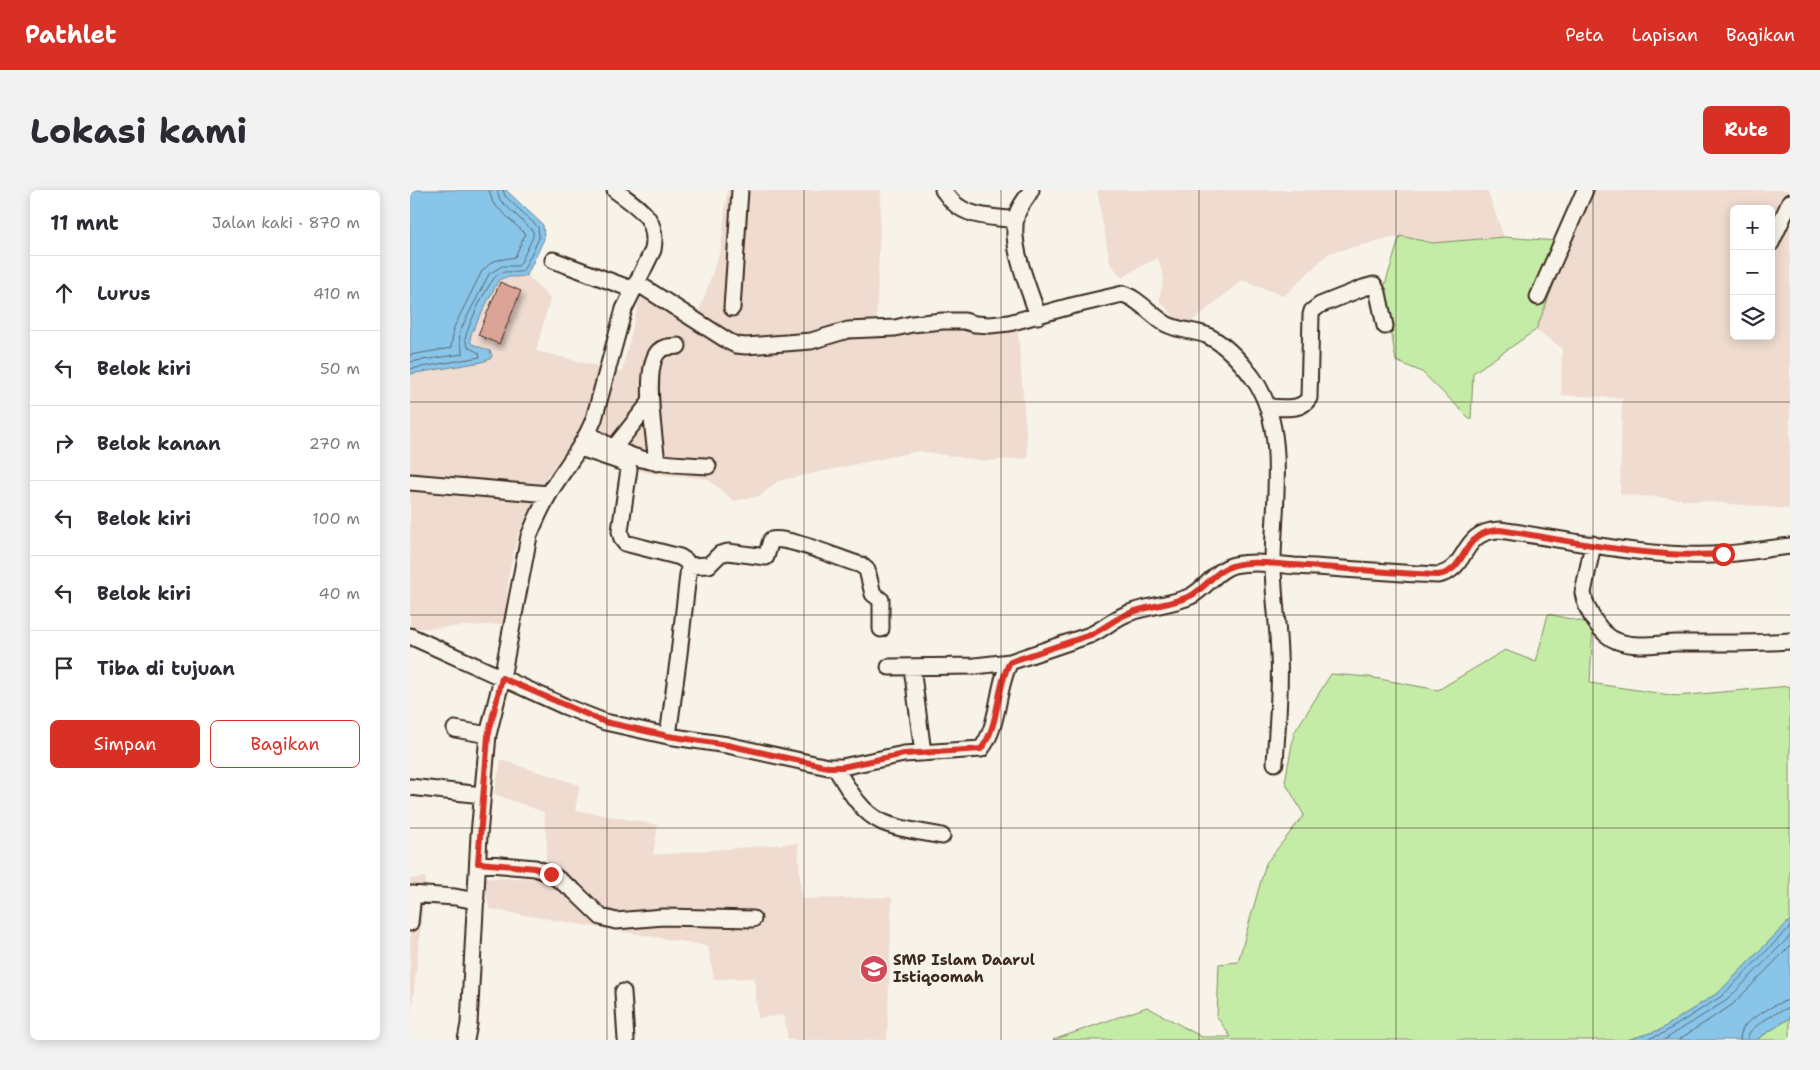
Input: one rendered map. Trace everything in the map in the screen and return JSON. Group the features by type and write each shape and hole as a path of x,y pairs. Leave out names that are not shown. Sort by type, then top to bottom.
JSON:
{"street":[{"path":"466,1040 469,1024 482,794 488,736 502,678 529,536 536,518 588,433 624,309 653,250 655,240 654,229 650,220 642,211 615,190"},
{"path":"732,308 740,190"},
{"path":"943,190 958,207 968,212 1016,220"},
{"path":"1031,190 1017,214 1014,226 1017,250 1038,316"},
{"path":"1538,297 1585,190"},
{"path":"1775,234 1790,202"},
{"path":"553,260 635,286 736,345 756,346 811,341 848,330 895,328 912,324 943,321 964,321 990,325 1009,323 1118,294 1126,295 1166,324 1206,335 1217,342 1240,363 1261,390 1268,407 1275,437 1273,564 1280,680 1275,763"},
{"path":"1268,407 1298,408 1305,404 1309,398 1311,315 1316,307 1374,285 1378,293 1385,326"},
{"path":"657,462 650,378 654,357 662,348 678,346"},
{"path":"613,449 651,401"},
{"path":"588,433 613,449 657,462 708,466"},
{"path":"580,448 626,464 629,469 620,531 622,539 630,546 680,557 689,566 668,736"},
{"path":"410,482 550,494"},
{"path":"889,667 975,666 1010,662 1098,632 1112,621 1132,612 1184,599 1196,592 1224,569 1239,564 1273,564 1444,574 1453,568 1477,536 1491,530 1688,556 1735,553 1790,546"},
{"path":"689,566 709,565 720,554 728,552 766,557 771,540 777,538 808,547 860,565 867,570 873,594 881,600 881,629"},
{"path":"1593,544 1583,593 1584,600 1596,626 1616,641 1648,645 1790,641"},
{"path":"410,636 605,722 668,736 727,745 828,767 904,754 981,749 993,721 1010,662"},
{"path":"912,667 924,753"},
{"path":"455,729 488,736"},
{"path":"835,767 856,800 869,814 882,822 942,836"},
{"path":"410,787 482,794"},
{"path":"478,863 535,868 551,874 574,891 601,917 616,921 663,918 754,919"},
{"path":"410,923 412,894 455,897 476,901"},
{"path":"623,992 626,1040"}],"shaded area":[{"path":"727,190 881,190 876,331 1017,321 1028,458 984,461 918,451 778,481 760,496 734,501 708,479 649,473 593,458 548,474 519,532 509,571 505,624 410,629 410,374 491,359 472,344 470,340 471,334 498,281 506,277 527,275 550,299 536,351 622,372 641,293 694,327 721,248"},
{"path":"1097,190 1487,190 1504,237 1433,243 1400,236 1329,253 1284,296 1242,280 1184,328 1159,300 1164,278 1158,258 1122,278 1110,263"},
{"path":"1590,190 1790,190 1790,509 1620,494 1622,398 1561,395 1562,348 1536,330"},
{"path":"501,760 580,785 575,810 658,825 653,855 798,843 801,899 892,897 887,1040 788,1040 784,1015 758,1018 754,978 714,979 708,946 489,909 484,878 544,878 547,847 544,812 494,794"},
{"path":"426,877 410,1027 410,879"}],"green space":[{"path":"1400,236 1433,243 1504,237 1570,242 1536,330 1473,373 1471,420 1422,372 1396,361 1384,288"},
{"path":"1548,614 1593,624 1590,683 1677,696 1790,686 1790,920 1719,992 1660,1030 1627,1040 1053,1040 1147,1007 1202,1037 1231,1037 1217,1017 1219,964 1238,962 1266,863 1304,815 1285,782 1294,733 1331,674 1369,677 1438,690 1505,650 1536,662"},
{"path":"1790,1018 1790,1040 1756,1040"}],"water":[{"path":"410,190 506,190 543,225 544,239 527,275 504,278 498,281 471,334 470,340 472,344 490,351 492,356 490,359 410,374"},
{"path":"1790,920 1790,1018 1756,1040 1627,1040 1660,1030 1719,992"}],"building":[{"path":"500,282 521,291 499,344 478,335"}],"place":[{"name":"SMP Islam Daarul Istiqoomah","path":"874,969"}],"route":[{"path":"551,874 535,868 478,863 488,736 502,678 564,706 605,722 630,729 727,745 828,767 842,767 904,754 981,749 993,721 1006,669 1010,662 1098,632 1120,616 1184,599 1202,588 1224,569 1239,564 1328,567 1438,575 1450,571 1477,536 1491,530 1688,556 1723,554"}]}
